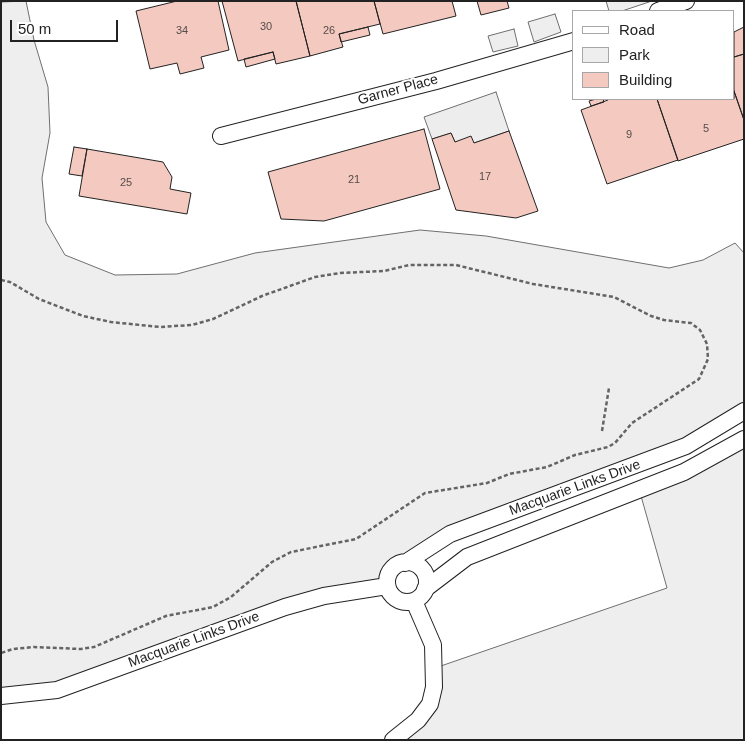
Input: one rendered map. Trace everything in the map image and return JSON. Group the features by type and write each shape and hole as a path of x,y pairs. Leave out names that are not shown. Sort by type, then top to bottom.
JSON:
{"street":[{"path":"661,10 686,1"},
{"name":"Garner Place","path":"221,136 444,78 572,42"},
{"name":"Macquarie Links Drive","path":"405,563 427,547 450,534 686,446 744,411"},
{"name":"Macquarie Links Drive","path":"419,595 446,571 481,550 684,472 744,439"},
{"path":"393,740 418,720 430,704 434,687 433,645 419,595 426,578 424,572 416,565 405,563 392,569 387,579 387,586 397,599 419,595"},
{"name":"Macquarie Links Drive","path":"1,696 58,690 285,607 324,596 387,586"}],"path":[{"path":"1,280 10,282 39,299 82,316 111,322 160,327 192,325 213,320 262,296 315,277 340,273 384,271 409,265 456,265 533,284 614,298 651,316 664,320 691,322 700,330 707,344 708,359 699,380 632,423 615,443 608,447 575,455 547,467 509,474 487,483 425,493 356,539 291,552 272,562 231,597 213,607 166,616 94,646 81,648 34,647 13,649 1,653"},
{"path":"602,431 609,388"}],"green space":[{"path":"26,1 34,40 48,87 50,133 42,178 46,222 65,255 115,275 177,274 255,253 420,230 486,236 669,268 703,260 735,243 744,253 744,409 675,452 456,532 405,563 391,568 388,584 323,595 57,690 1,695 1,2"},
{"path":"606,1 652,1 625,10 609,10"},
{"path":"555,14 561,32 534,42 528,22"},
{"path":"514,29 518,46 493,52 488,36"},
{"path":"744,439 744,740 392,740 430,704 435,668 667,588 641,496"}],"shaded area":[{"path":"496,92 509,131 474,143 455,142 451,133 432,139 424,117"}],"building":[{"path":"177,1 218,1 229,50 201,57 204,68 180,74 177,63 150,69 136,11"},
{"path":"222,1 296,1 310,56 276,64 273,52 238,61"},
{"path":"296,1 374,1 380,24 339,34 343,47 310,56"},
{"path":"374,1 452,1 456,16 383,34"},
{"path":"477,1 507,1 509,8 481,15"},
{"path":"368,27 370,35 341,42 339,34"},
{"path":"744,27 744,54 735,57 735,32"},
{"path":"273,52 275,59 246,67 244,59"},
{"path":"744,54 744,120 735,94 735,57"},
{"path":"735,94 744,120 744,139 678,161 657,100 735,100"},
{"path":"603,100 604,102 591,106 589,101"},
{"path":"608,100 657,100 678,160 607,184 581,110"},
{"path":"424,129 440,189 324,221 281,219 268,172"},
{"path":"509,131 538,211 516,218 456,210 432,139 451,133 455,142 471,136 474,143"},
{"path":"74,147 87,149 82,176 69,174"},
{"path":"87,149 163,162 172,177 170,189 191,193 187,214 79,196"}]}
